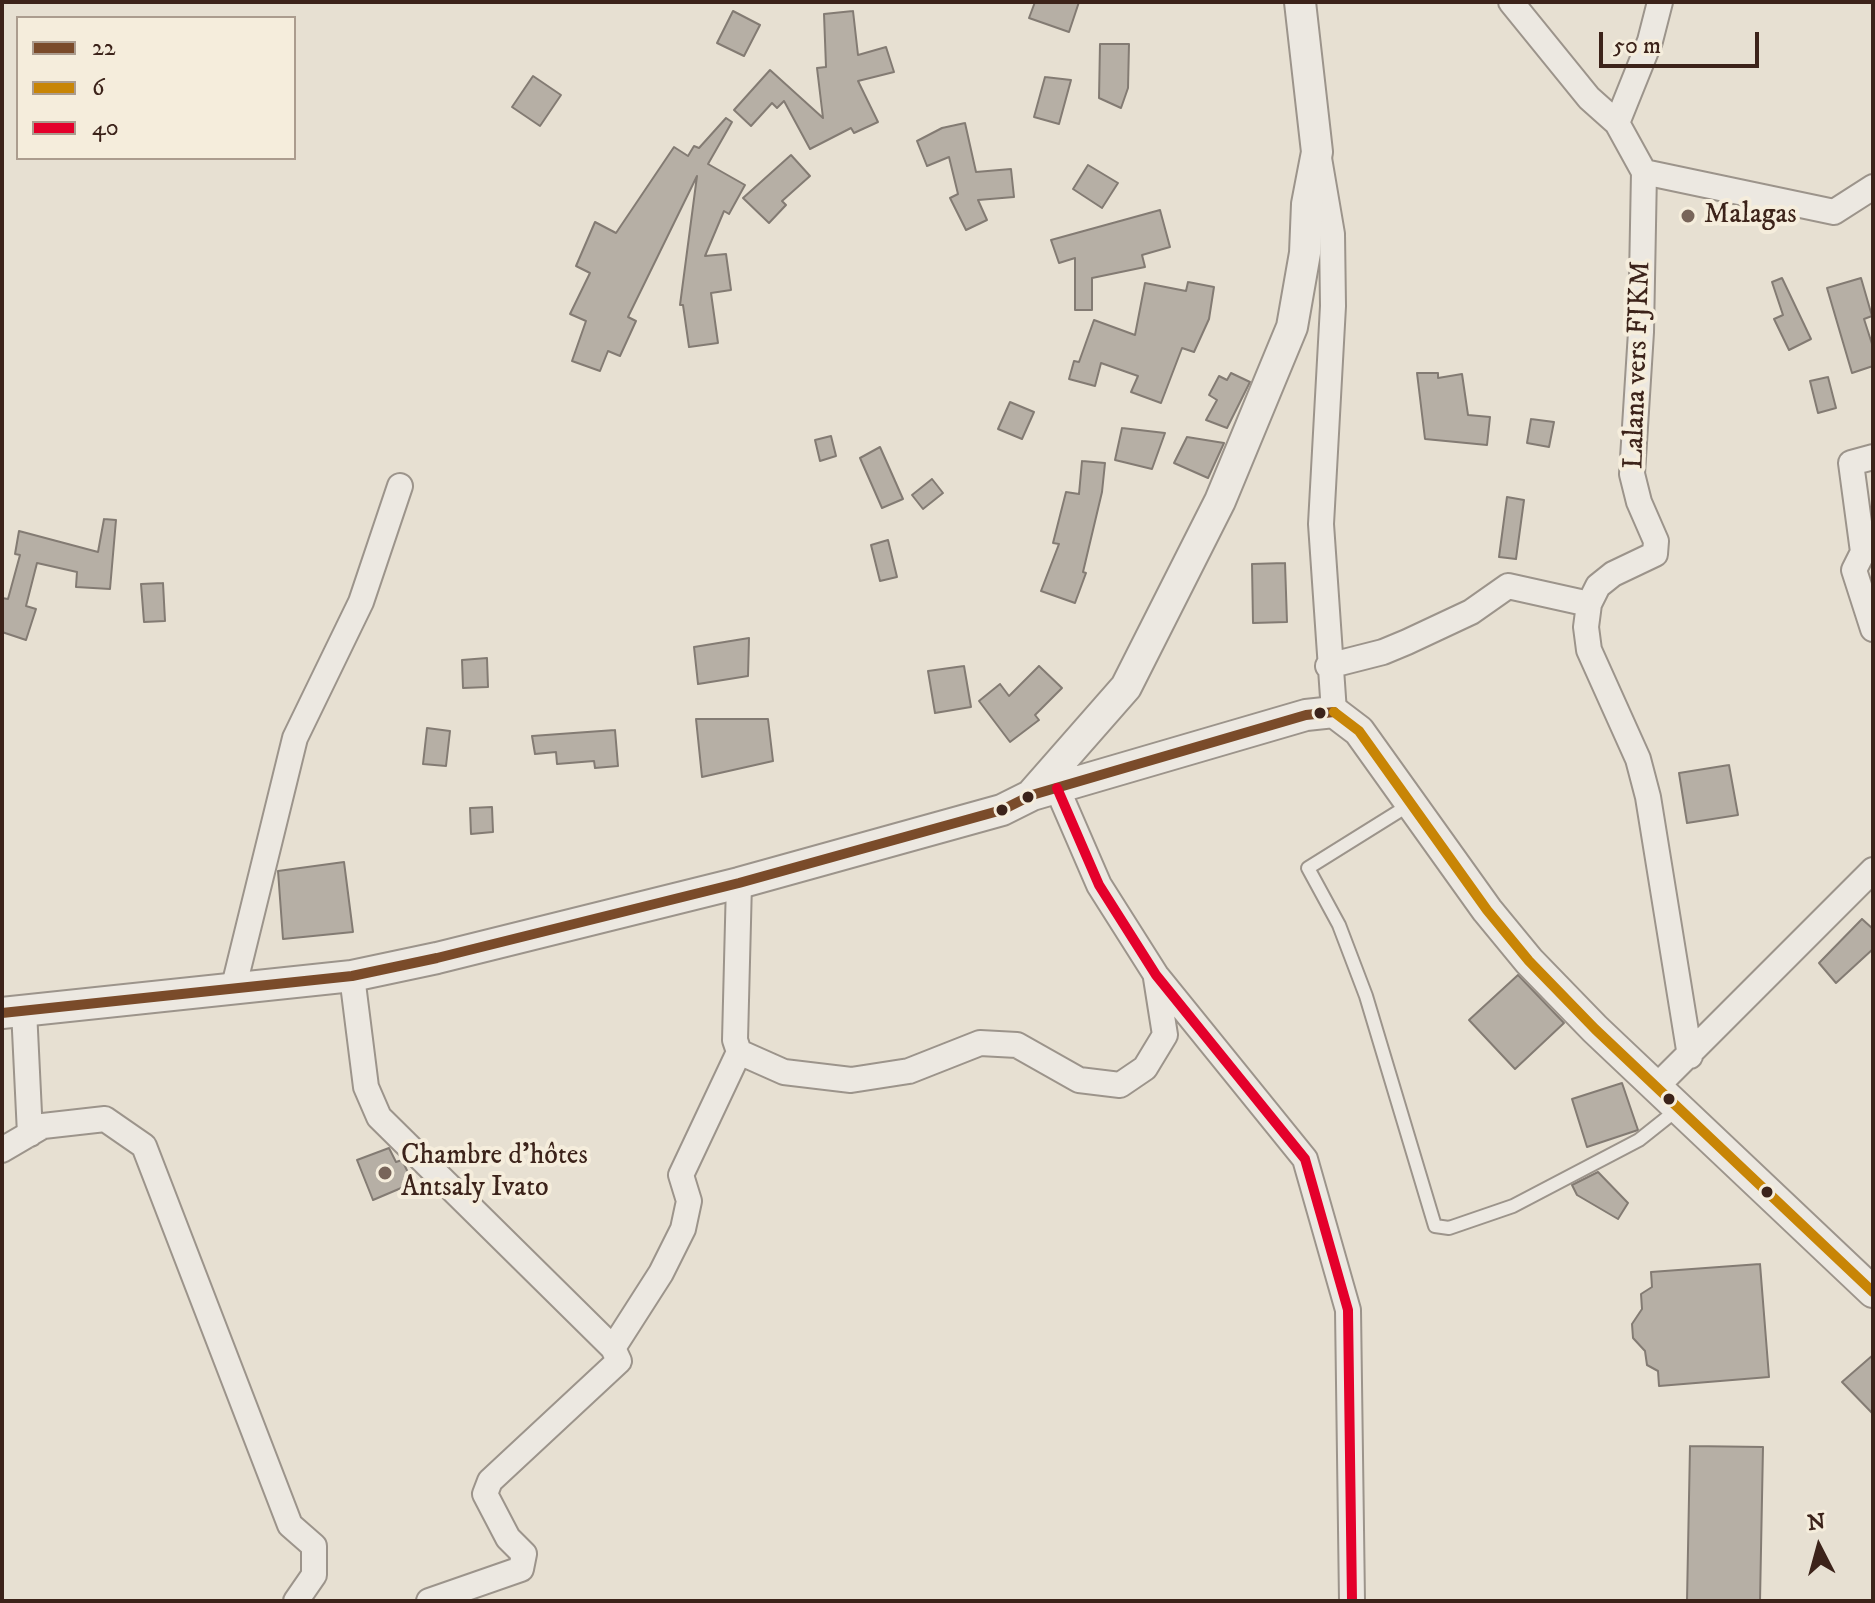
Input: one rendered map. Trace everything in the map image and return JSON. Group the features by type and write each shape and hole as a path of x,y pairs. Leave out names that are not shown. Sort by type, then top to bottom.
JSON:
{"street":[{"path":"1300,2 1317,152 1332,234 1333,306 1321,524 1328,666 1334,712"},
{"name":"Lalana vers FJKM","path":"1511,2 1589,98 1617,123 1644,172 1641,332 1632,474 1639,502 1656,541 1655,554 1613,574 1598,586 1589,604"},
{"path":"1617,123 1650,41 1660,2"},
{"path":"1044,792 1126,687 1220,501 1292,327 1305,253 1307,204 1317,152"},
{"path":"1644,172 1834,212 1873,187"},
{"path":"1873,457 1851,463 1868,552 1854,570 1873,629"},
{"path":"233,990 295,738 361,602 400,486"},
{"path":"1328,666 1383,652 1407,642 1471,612 1508,586 1589,604 1589,650 1638,759 1648,797 1690,1056"},
{"path":"30,1134 13,1012 352,976 739,883 1002,810 1044,792 1306,715 1334,712 1359,731 1409,805 1529,961 1873,1292"},
{"path":"1044,792 1156,975 1305,1159 1348,1310 1352,1601"},
{"path":"1657,1086 1873,870"},
{"path":"613,1348 661,1273 683,1229 689,1201 681,1175 739,1052 735,1040 739,883"},
{"path":"739,1052 784,1072 851,1080 909,1071 980,1043 1017,1045 1079,1080 1120,1085 1145,1068 1165,1035 1156,975"},
{"path":"352,976 366,1087 379,1117 613,1348 619,1361 490,1481 485,1494 508,1538 524,1554 521,1569 429,1601"},
{"path":"2,1150 43,1126 105,1119 144,1146 290,1525 314,1546 314,1575 296,1601"}],"lane":[{"path":"1409,805 1308,868 1339,925 1366,996 1435,1226 1449,1228 1513,1206 1639,1140 1680,1107"}],"building":[{"path":"1035,2 1079,2 1069,32 1029,18"},
{"path":"733,11 760,25 744,56 717,43"},
{"path":"853,11 858,55 886,47 894,72 858,81 878,122 854,133 851,128 810,149 784,101 777,108 772,103 751,126 734,110 770,70 823,118 817,68 826,67 824,14"},
{"path":"1100,44 1129,44 1128,88 1121,108 1099,98"},
{"path":"533,76 561,95 540,126 512,107"},
{"path":"1045,77 1071,80 1059,124 1034,117"},
{"path":"726,118 732,122 708,164 745,185 729,214 724,211 705,256 726,254 731,290 711,293 718,343 689,347 683,305 680,305 697,176 628,317 636,321 620,356 608,351 600,371 572,361 586,321 570,314 590,273 576,266 595,222 616,233 674,147 688,156 694,146 699,148"},
{"path":"965,123 976,172 1011,169 1014,197 978,200 987,220 966,230 950,198 958,194 949,157 927,166 917,141 942,128"},
{"path":"791,155 810,176 782,201 786,205 769,223 743,198"},
{"path":"1088,165 1118,183 1102,208 1073,189"},
{"path":"1160,210 1170,247 1142,255 1145,267 1092,278 1092,310 1075,310 1075,258 1059,263 1051,240"},
{"path":"1782,278 1811,339 1789,350 1774,319 1783,315 1772,282"},
{"path":"1861,278 1872,316 1864,319 1873,347 1873,366 1852,373 1827,288"},
{"path":"1188,282 1214,287 1209,319 1194,352 1182,348 1161,403 1131,392 1138,376 1101,363 1095,386 1069,379 1074,361 1079,362 1094,320 1135,335 1145,283 1186,291"},
{"path":"1231,373 1250,382 1227,428 1206,420 1217,400 1209,395 1219,376 1227,380"},
{"path":"1417,373 1438,373 1438,378 1462,374 1468,415 1490,417 1487,445 1425,439"},
{"path":"1828,377 1836,408 1818,413 1810,381"},
{"path":"1010,402 1034,412 1022,439 998,429"},
{"path":"1531,419 1554,422 1549,447 1527,443"},
{"path":"1122,428 1165,433 1152,469 1115,460"},
{"path":"831,436 836,456 820,461 815,440"},
{"path":"1187,437 1224,443 1208,478 1174,463"},
{"path":"880,447 903,499 882,508 860,458"},
{"path":"1082,461 1105,463 1102,492 1083,572 1086,573 1075,603 1041,591 1059,544 1053,543 1066,492 1079,494"},
{"path":"932,479 943,493 923,509 912,495"},
{"path":"1507,497 1524,500 1516,559 1499,557"},
{"path":"104,519 116,520 110,589 76,587 77,572 37,563 26,606 36,609 26,640 2,632 2,598 8,599 20,555 15,554 19,531 98,552"},
{"path":"888,540 897,577 880,581 871,545"},
{"path":"1285,563 1287,622 1253,623 1252,564"},
{"path":"163,583 165,621 144,622 141,584"},
{"path":"749,638 748,676 698,684 694,647"},
{"path":"487,658 488,687 463,688 462,660"},
{"path":"964,666 971,707 935,713 928,671"},
{"path":"1039,666 1062,688 1035,715 1039,720 1010,742 979,701 1000,684 1009,696"},
{"path":"696,719 768,719 773,761 702,777"},
{"path":"427,728 450,731 446,766 423,764"},
{"path":"615,730 618,766 595,768 594,761 557,764 556,752 535,754 532,736"},
{"path":"1729,765 1738,815 1687,823 1679,773"},
{"path":"492,807 493,832 471,834 470,808"},
{"path":"344,862 353,932 283,939 278,871"},
{"path":"1862,919 1873,929 1873,949 1836,983 1819,963"},
{"path":"1518,975 1564,1023 1515,1069 1469,1020"},
{"path":"1622,1083 1638,1130 1587,1147 1572,1099"},
{"name":"Chambre d'hôtes Antsaly Ivato","path":"389,1148 396,1162 402,1160 413,1183 373,1200 357,1160"},
{"path":"1598,1172 1628,1203 1618,1219 1577,1195 1572,1185"},
{"path":"1760,1264 1769,1377 1659,1386 1658,1371 1647,1365 1645,1351 1633,1338 1632,1324 1642,1309 1641,1294 1652,1287 1651,1272"},
{"path":"1873,1355 1873,1414 1842,1382"},
{"path":"1690,1446 1763,1447 1760,1601 1687,1601"}],"transit line":[{"name":"22","path":"2,1013 352,976 437,958 739,883 1002,810 1032,795 1306,715 1334,712"},
{"name":"6","path":"1334,712 1359,731 1487,910 1529,961 1595,1029 1873,1292"},
{"name":"40","path":"1057,788 1099,885 1156,975 1305,1159 1348,1310 1352,1601"}],"place":[{"name":"Malagas","path":"1688,216"},
{"name":"Chambre d'hôtes Antsaly Ivato","path":"385,1173"}]}
